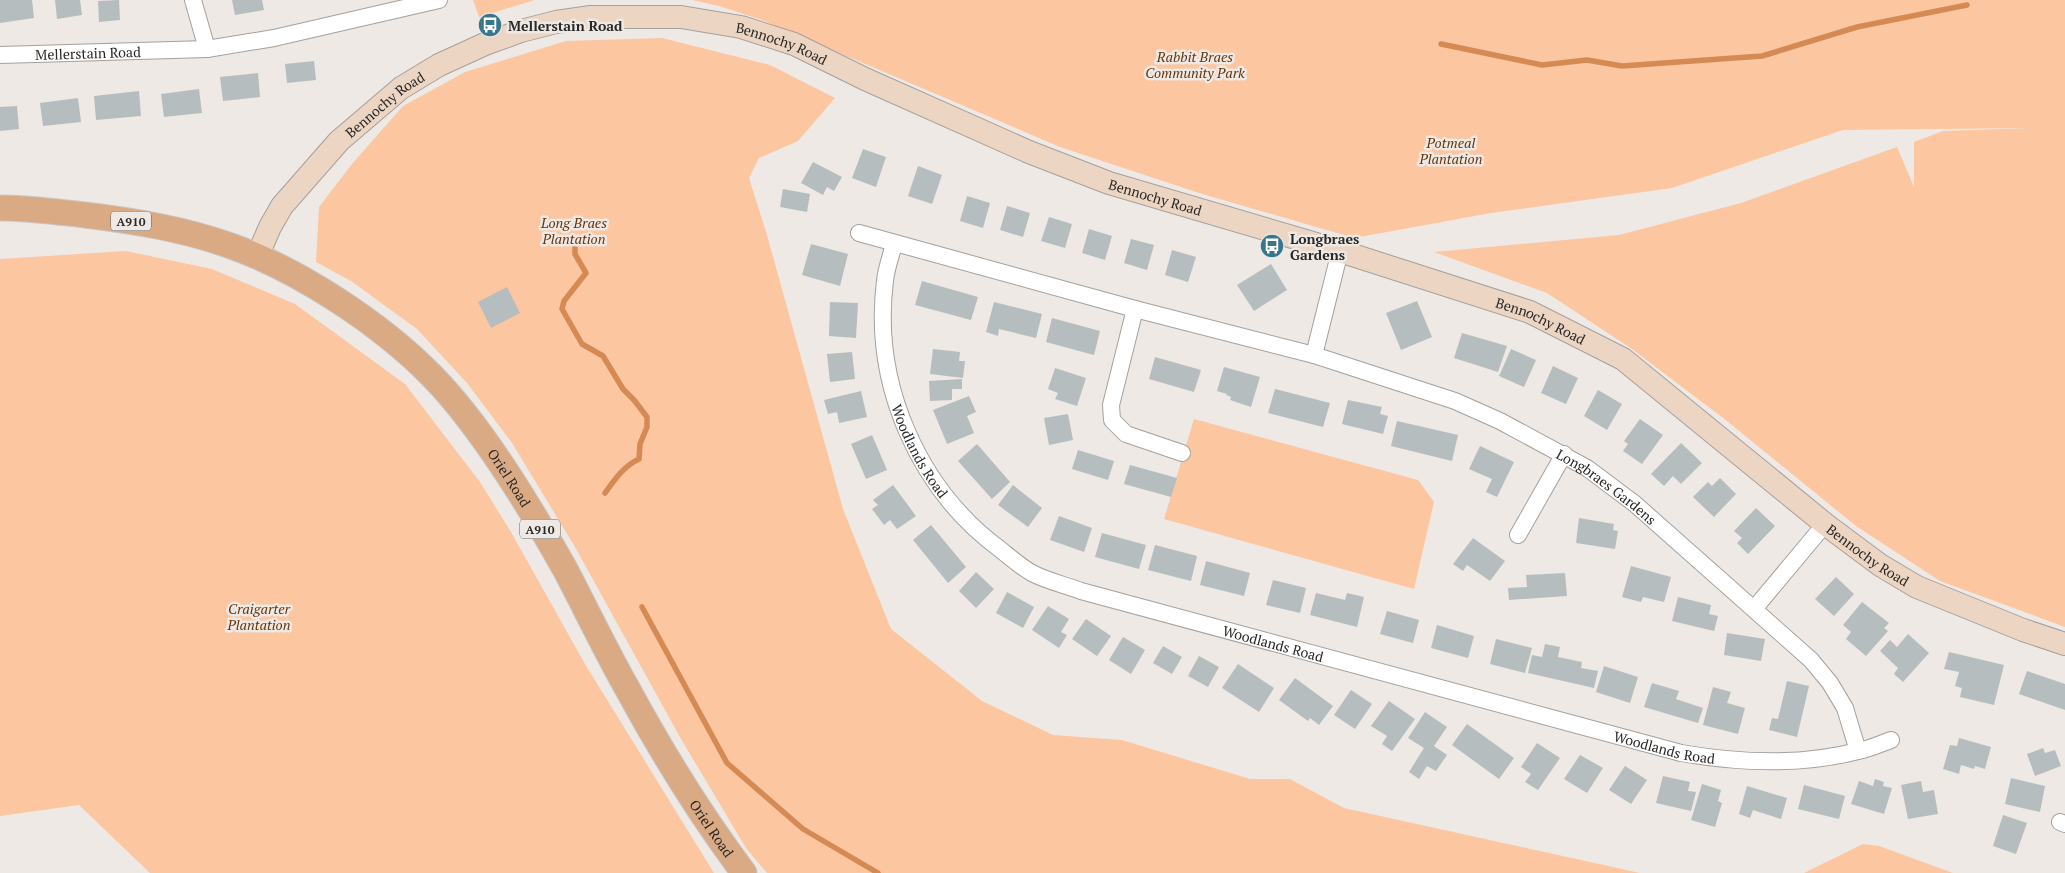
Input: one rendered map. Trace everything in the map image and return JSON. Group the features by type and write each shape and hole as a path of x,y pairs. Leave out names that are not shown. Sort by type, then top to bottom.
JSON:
{"main road":[{"name":"A910","path":"0,208 26,208 139,222 231,246 257,257"},
{"name":"Oriel Road","path":"257,257 329,294 391,340 425,370 456,403 486,443 526,504 564,568 628,689 698,807 744,873"}],"street":[{"path":"193,0 207,49"},
{"name":"Mellerstain Road","path":"0,55 207,49 274,38 439,0"},
{"name":"Bennochy Road","path":"257,257 270,227 282,206 339,141 402,88 440,64 494,41 556,22 644,8 689,19 741,27 794,44 865,79 1029,152 1109,183 1340,250 1530,312 1623,359 1825,524 1880,565 1917,587 2023,630 2065,644"},
{"name":"Longbraes Gardens","path":"859,233 1135,310 1314,355 1455,401 1500,421 1564,454 1587,468 1635,504 1811,660 1830,683 1845,708 1858,751"},
{"name":"Woodlands Road","path":"894,244 885,279 883,304 888,368 895,402 926,468 950,503 985,538 1032,573 1082,592 1681,753 1721,760 1811,760 1858,751 1891,740"},
{"path":"1314,355 1340,250"},
{"path":"1135,310 1111,404 1112,420 1126,434 1182,453"},
{"path":"1518,535 1564,454"},
{"path":"1754,609 1825,524"}],"green space":[{"path":"473,0 535,0 479,17"},
{"path":"692,0 2065,0 2065,627 1940,581 1856,526 1727,421 1632,349 1547,293 1434,252 1619,235 1741,203 1897,147 1914,187 1914,142 1943,131 2030,128 1843,130 1672,188 1491,213 1354,238 1199,193 1060,147 762,20 719,6"},
{"name":"Long Braes Plantation","path":"662,38 770,65 835,98 798,141 759,158 749,178 767,235 843,509 891,629 982,701 1053,735 1122,740 1250,779 1290,779 1344,808 1640,873 767,873 746,848 681,739 575,547 512,443 467,383 417,329 351,281 316,262 319,207 352,164 403,106 465,72 566,41"},
{"name":"Craigarter Plantation","path":"126,251 212,269 295,304 405,384 480,482 511,532 585,664 714,873 150,873 79,805 0,816 0,259"},
{"path":"1194,419 1418,480 1434,502 1414,589 1164,519"},
{"path":"1863,844 1879,846 1953,873 1804,873"}],"building":[{"path":"0,0 32,0 34,18 0,23"},
{"path":"55,0 80,0 82,15 57,19"},
{"path":"119,0 120,20 99,22 98,1"},
{"path":"232,0 262,0 264,10 235,15"},
{"path":"314,61 316,80 287,83 285,64"},
{"path":"258,73 260,97 223,101 220,77"},
{"path":"199,89 202,113 164,117 161,94"},
{"path":"139,91 141,116 96,120 94,96"},
{"path":"78,98 81,122 43,126 40,103"},
{"path":"17,106 19,129 0,131 0,107"},
{"path":"863,149 886,157 876,187 852,178"},
{"path":"813,162 842,177 834,191 827,187 823,195 801,183"},
{"path":"918,166 942,175 932,204 908,196"},
{"path":"783,189 810,194 807,212 780,207"},
{"path":"967,196 990,203 983,228 960,221"},
{"path":"1007,206 1030,213 1023,237 1000,230"},
{"path":"1049,217 1072,224 1065,248 1041,241"},
{"path":"1089,229 1112,236 1105,260 1082,253"},
{"path":"1131,239 1154,245 1147,270 1124,263"},
{"path":"811,244 848,254 840,286 802,275"},
{"path":"1172,250 1196,257 1188,282 1165,275"},
{"path":"1271,264 1287,290 1254,311 1237,285"},
{"path":"922,281 978,297 971,320 915,305"},
{"path":"507,287 520,313 491,328 478,302"},
{"path":"1417,301 1432,337 1401,350 1386,313"},
{"path":"830,302 858,303 856,338 829,336"},
{"path":"994,302 1042,314 1036,338 999,329 998,336 986,332"},
{"path":"1052,318 1100,331 1094,355 1046,342"},
{"path":"1462,333 1507,346 1498,372 1454,358"},
{"path":"933,349 960,352 959,361 965,361 963,378 930,374"},
{"path":"1511,349 1536,360 1524,387 1499,376"},
{"path":"852,352 855,379 830,382 827,354"},
{"path":"1155,357 1201,370 1194,392 1149,379"},
{"path":"1553,366 1578,378 1566,404 1541,393"},
{"path":"1224,367 1260,377 1251,407 1230,400 1231,397 1227,394 1217,391"},
{"path":"1055,368 1086,378 1077,406 1055,399 1058,393 1048,389"},
{"path":"962,379 962,389 952,389 952,400 930,401 929,381"},
{"path":"1275,389 1330,403 1323,427 1268,413"},
{"path":"1598,390 1622,404 1607,430 1584,416"},
{"path":"861,391 867,417 839,423 837,412 828,414 824,400"},
{"path":"969,396 976,412 967,416 974,433 947,444 933,410"},
{"path":"1348,400 1382,407 1380,414 1388,416 1383,434 1342,424"},
{"path":"1068,414 1073,440 1049,445 1044,418"},
{"path":"1640,419 1663,435 1642,464 1623,451 1628,444 1624,441"},
{"path":"1397,421 1458,435 1452,461 1391,446"},
{"path":"872,435 887,470 866,479 851,444"},
{"path":"1681,443 1702,463 1681,484 1673,476 1664,486 1651,474"},
{"path":"977,444 1010,482 992,499 958,461"},
{"path":"1480,446 1514,462 1497,497 1486,492 1492,479 1469,469"},
{"path":"1078,450 1114,461 1108,480 1072,469"},
{"path":"1130,465 1177,478 1171,497 1124,484"},
{"path":"1720,478 1736,494 1714,517 1693,497 1708,482 1712,486"},
{"path":"893,485 916,516 897,529 890,520 884,525 872,509 878,505 873,500"},
{"path":"1013,485 1042,508 1028,527 998,505"},
{"path":"1756,508 1775,526 1748,554 1737,543 1742,538 1734,531"},
{"path":"1059,516 1092,528 1084,552 1050,540"},
{"path":"1579,518 1614,524 1613,530 1618,531 1615,549 1576,543"},
{"path":"931,525 966,567 948,583 913,540"},
{"path":"1102,533 1146,545 1139,569 1095,557"},
{"path":"1473,538 1505,561 1490,581 1467,565 1463,571 1453,564"},
{"path":"1155,545 1197,556 1191,581 1148,570"},
{"path":"1206,561 1250,573 1244,596 1200,585"},
{"path":"1631,566 1671,577 1664,602 1643,597 1641,602 1622,597"},
{"path":"976,572 994,589 976,608 959,591"},
{"path":"1565,573 1567,596 1509,600 1508,588 1527,587 1526,575"},
{"path":"1836,577 1854,594 1834,616 1815,599"},
{"path":"1273,580 1306,588 1300,613 1266,605"},
{"path":"1007,592 1034,607 1023,628 996,613"},
{"path":"1316,593 1345,600 1347,593 1364,597 1357,627 1310,615"},
{"path":"1678,597 1711,605 1709,614 1718,616 1714,631 1672,621"},
{"path":"1862,602 1889,623 1884,628 1888,631 1866,656 1846,639 1851,632 1843,625"},
{"path":"1048,606 1069,619 1061,632 1067,635 1059,648 1032,630"},
{"path":"1387,611 1419,620 1413,643 1380,634"},
{"path":"1086,619 1111,636 1097,656 1072,639"},
{"path":"1437,625 1474,636 1468,658 1431,648"},
{"path":"1727,633 1765,639 1761,661 1724,655"},
{"path":"1908,634 1929,653 1903,682 1894,674 1898,668 1880,651 1890,640 1897,647"},
{"path":"1123,637 1145,650 1131,674 1109,660"},
{"path":"1496,639 1532,648 1525,673 1490,664"},
{"path":"1545,644 1560,647 1558,657 1582,662 1581,668 1598,671 1594,688 1528,673 1532,655 1542,657"},
{"path":"1163,646 1182,657 1172,674 1153,663"},
{"path":"1949,652 2004,665 1994,705 1960,697 1962,688 1955,686 1959,672 1944,669"},
{"path":"1199,656 1219,667 1208,687 1188,676"},
{"path":"1238,664 1274,688 1259,712 1222,688"},
{"path":"1604,666 1638,677 1630,703 1596,692"},
{"path":"2027,671 2065,684 2065,710 2019,694"},
{"path":"1295,678 1333,706 1319,725 1310,718 1308,721 1279,700"},
{"path":"1787,681 1809,686 1797,737 1769,730 1772,718 1778,719"},
{"path":"1652,683 1679,691 1676,699 1703,708 1698,723 1644,707"},
{"path":"1713,687 1731,692 1727,703 1745,708 1738,734 1703,725"},
{"path":"1351,690 1372,704 1355,729 1334,715"},
{"path":"1389,701 1415,719 1392,751 1382,744 1387,736 1371,726"},
{"path":"1425,712 1447,727 1434,746 1447,755 1436,771 1427,766 1419,779 1409,772 1424,748 1408,738"},
{"path":"1467,724 1514,758 1499,779 1452,745"},
{"path":"1959,738 1991,747 1985,769 1975,766 1974,769 1961,765 1959,774 1943,769 1950,745 1957,746"},
{"path":"1537,743 1560,758 1538,790 1525,782 1531,774 1521,767"},
{"path":"2043,748 2045,753 2055,750 2061,766 2035,776 2027,754"},
{"path":"1580,755 1603,768 1587,793 1564,779"},
{"path":"1625,766 1647,780 1631,804 1609,790"},
{"path":"1663,776 1690,782 1688,791 1696,792 1691,811 1656,803"},
{"path":"2011,778 2045,786 2040,812 2005,804"},
{"path":"1875,779 1884,782 1883,786 1892,788 1884,814 1851,804 1859,781 1873,786"},
{"path":"1921,781 1923,792 1934,790 1938,814 1908,819 1901,785"},
{"path":"1702,784 1721,790 1718,801 1722,803 1715,827 1691,820"},
{"path":"1804,785 1845,796 1839,819 1798,809"},
{"path":"1747,786 1787,798 1781,819 1753,810 1750,818 1739,814"},
{"path":"2003,815 2027,823 2016,854 1993,846"}],"waterway":[{"path":"1441,44 1542,65 1587,60 1622,66 1762,56 1857,27 1967,5"},
{"path":"575,244 575,254 586,273 564,301 562,309 582,344 603,356 623,389 647,417 647,427 640,444 639,459 624,469 605,493"},
{"path":"642,607 727,763 803,829 878,873"}],"place":[{"name":"Mellerstain Road","path":"490,25"},
{"name":"Longbraes Gardens","path":"1272,246"}],"park label":[{"name":"Rabbit Braes Community Park","path":"1195,64"},
{"name":"Potmeal Plantation","path":"1451,150"}]}
